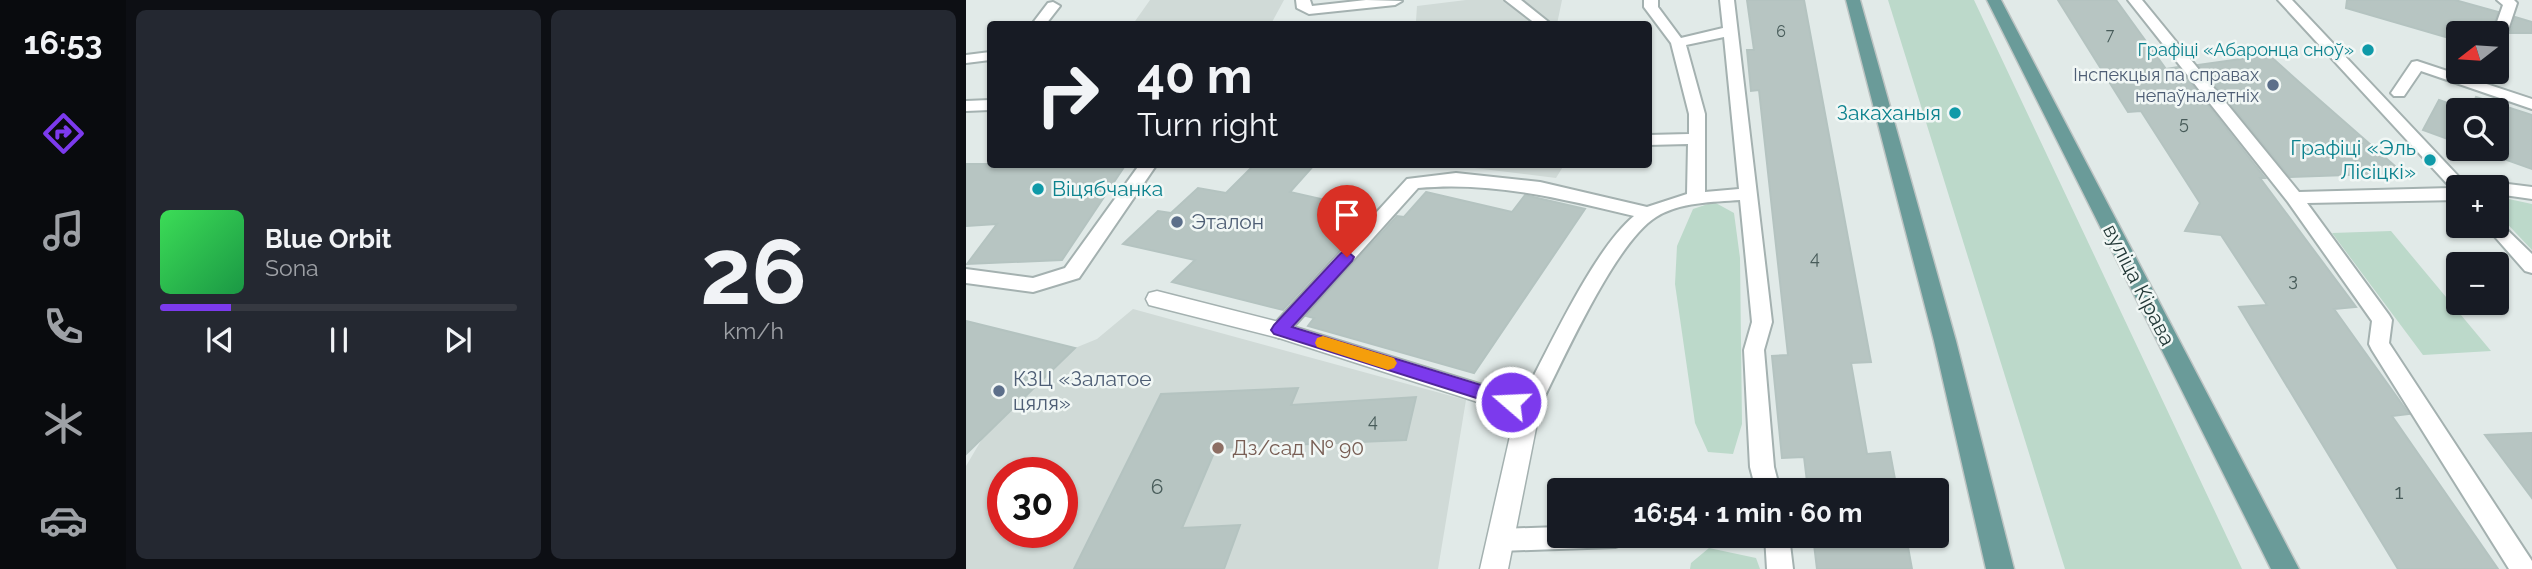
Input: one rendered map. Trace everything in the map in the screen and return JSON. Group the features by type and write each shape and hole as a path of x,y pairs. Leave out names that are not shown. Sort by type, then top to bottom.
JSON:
{"main road":[{"path":"1853,0 1945,341 2000,569"},
{"name":"вуліца Кірава","path":"1994,0 2284,569"}],"street":[{"path":"1157,299 1279,330 1528,408 1494,569"}],"lane":[{"path":"1303,0 1302,5 1309,10 1395,1"},
{"path":"1512,0 1540,21"},
{"path":"1651,0 1651,7 1678,43 1697,114 1696,197"},
{"path":"1727,0 1762,323 1754,350 1765,478"},
{"path":"2135,0 2294,198 2382,320 2379,344 2523,569"},
{"path":"2285,0 2446,176"},
{"path":"2504,0 2510,3 2504,21"},
{"path":"1041,21 1053,6"},
{"path":"1678,43 1730,31"},
{"path":"966,58 987,56"},
{"path":"2399,93 2417,65 2532,104"},
{"path":"2483,88 2484,84"},
{"path":"966,106 987,105"},
{"path":"1652,140 1697,139"},
{"path":"966,276 1032,285 1072,273 1146,168"},
{"path":"1279,330 1413,183 1456,179 1539,188 1648,214"},
{"path":"2294,198 2446,189"},
{"path":"2509,190 2532,193"},
{"path":"1528,408 1616,247 1648,214 1696,197 1749,194"},
{"path":"2506,238 2532,266"},
{"path":"1500,540 1547,538"},
{"path":"1778,548 1780,569"}],"shaded area":[{"path":"1150,0 1284,0 1273,21 1135,21"},
{"path":"1466,0 1562,0 1558,21 1416,21 1417,6"},
{"path":"1474,168 1562,168 1556,178"},
{"name":"Дз/сад № 90","path":"1133,309 1466,400 1438,569 966,569 966,466 982,439 1075,348 1097,339"}],"green space":[{"path":"1888,0 1974,0 2242,569 2065,569"},
{"path":"2509,199 2532,204 2532,250 2509,226"},
{"path":"1714,202 1734,213 1740,258 1742,424 1733,454 1708,452 1695,423 1675,284 1677,246 1693,209"},
{"path":"2391,231 2446,297 2446,315 2461,315 2491,351 2423,355 2332,233"},
{"path":"1709,548 1756,558 1760,569 1690,569 1691,563"}],"building":[{"path":"1747,0 1804,0 1871,362 1851,363 1867,454 1890,452 1895,478 1807,478 1804,457 1782,458 1772,356 1788,355 1759,90 1751,91 1747,50 1754,50"},
{"path":"2058,0 2116,0 2166,69 2178,67 2265,178 2260,178 2356,307 2334,309 2409,414 2392,416 2498,569 2398,569 2239,307 2267,305 2221,235 2185,231 2200,203 2141,111 2128,112"},
{"path":"2347,0 2455,0 2498,12 2495,21 2446,21 2446,37 2346,8"},
{"path":"2515,17 2532,22 2532,33 2510,33"},
{"path":"2269,55 2403,173 2290,177 2198,65"},
{"path":"2439,100 2446,102 2446,138 2423,130"},
{"path":"2509,108 2532,115 2532,169 2509,161"},
{"name":"Віцябчанка","path":"966,164 987,164 987,168 1123,168 1062,260 967,264 997,224 966,226"},
{"path":"1251,168 1311,168 1290,192 1374,211 1283,310 1172,282 1195,260 1123,244 1158,211 1171,213 1198,188 1226,193"},
{"path":"1426,192 1512,212 1525,195 1585,209 1474,373 1308,326 1314,318 1306,316 1397,216 1404,217"},
{"name":"КЗЦ «Залатое цяля»","path":"966,321 1075,348 966,454"},
{"path":"1298,388 1291,405 1416,397 1406,440 1216,448 1182,528 1240,525 1224,569 1074,569 1161,394"},
{"path":"2532,433 2532,498 2485,435"},
{"path":"1814,548 1908,548 1912,569 1817,569"}],"slow traffic":[{"path":"1323,343 1388,363"}],"place":[{"name":"Графіці «Абаронца сноў»","path":"2368,50"},
{"name":"Інспекцыя па справах непаўналетніх","path":"2273,85"},
{"name":"Закаханыя","path":"1955,113"},
{"name":"Графіці «Эль Лісіцкі»","path":"2430,160"},
{"name":"Віцябчанка","path":"1038,189"},
{"name":"Эталон","path":"1177,222"},
{"name":"КЗЦ «Залатое цяля»","path":"999,391"},
{"name":"Дз/сад № 90","path":"1218,448"}],"route":[{"path":"1347,257 1279,330 1511,402"}]}
